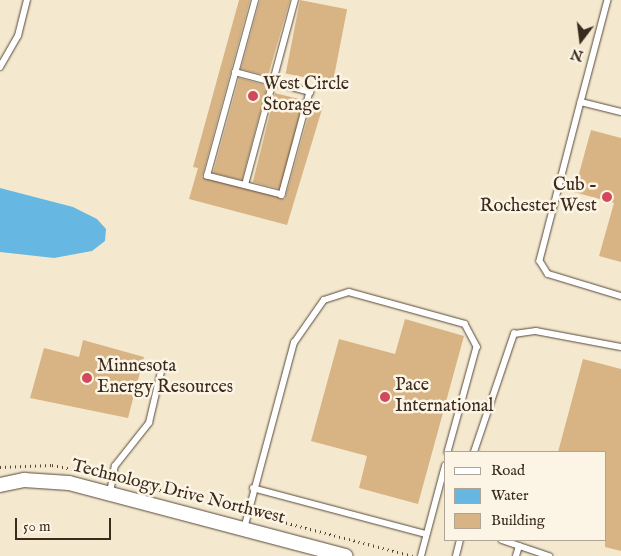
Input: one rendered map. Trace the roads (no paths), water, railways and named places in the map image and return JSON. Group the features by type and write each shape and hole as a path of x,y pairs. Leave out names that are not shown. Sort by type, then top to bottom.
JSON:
{"street":[{"name":"Technology Drive Northwest","path":"0,485 47,480 110,494 346,556"}],"lane":[{"path":"0,67 18,36 27,0"},
{"path":"235,72 310,92 282,196 207,176 235,72 255,0"},
{"path":"245,186 295,0"},
{"path":"608,0 540,261 548,274 621,296"},
{"path":"581,102 621,112"},
{"path":"244,529 253,488 294,342 324,300 349,292 465,324 477,347 448,451"},
{"path":"474,451 514,334 536,331 621,347"},
{"path":"110,494 115,466 149,423 161,372"},
{"path":"420,556 444,470"},
{"path":"253,488 426,534"},
{"path":"456,556 460,541"},
{"path":"505,541 549,556"},
{"path":"516,556 519,546"}],"water":[{"path":"0,188 73,207 97,219 106,229 105,241 92,251 54,258 0,252"}],"place":[{"name":"West Circle Storage","path":"253,96"},
{"name":"Cub - Rochester West","path":"607,197"},
{"name":"Minnesota Energy Resources","path":"87,378"},
{"name":"Pace International","path":"385,397"}]}
